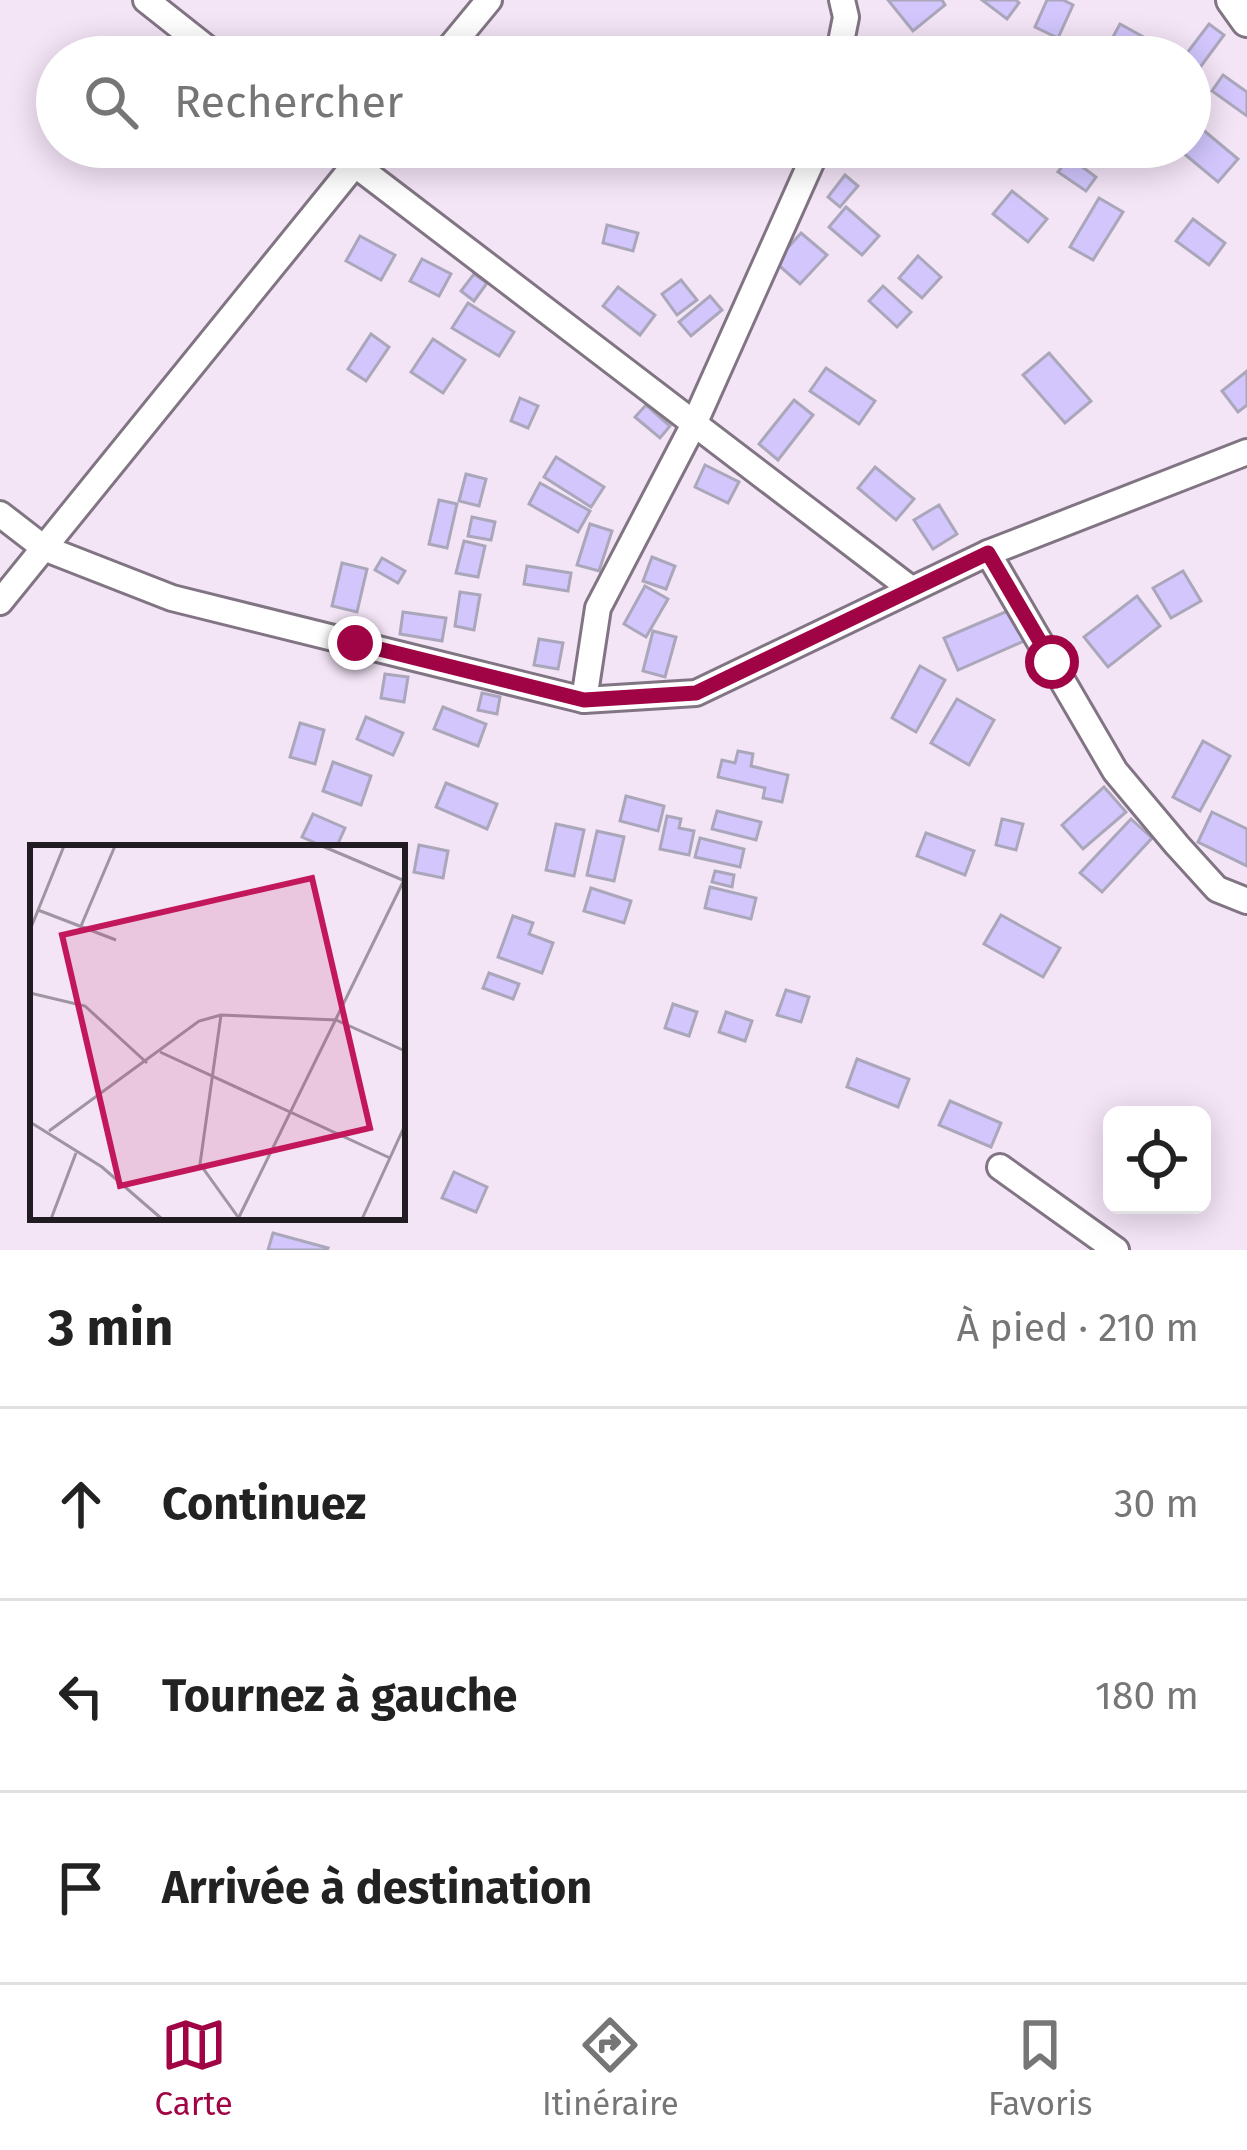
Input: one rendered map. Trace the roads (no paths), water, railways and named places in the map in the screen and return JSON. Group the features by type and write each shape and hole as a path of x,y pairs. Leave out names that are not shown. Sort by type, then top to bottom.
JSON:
{"main road":[{"path":"1232,0 1247,21"}],"street":[{"path":"146,0 191,36"},
{"path":"459,36 489,0"},
{"path":"842,0 846,16 842,36"},
{"path":"0,602 352,168"},
{"path":"377,168 694,424 911,590"},
{"path":"584,700 598,608 694,424 809,168"},
{"path":"0,514 44,548 172,598 584,700 696,693 988,553 1247,452"},
{"path":"988,553 1115,771 1217,889 1247,901"},
{"path":"1000,1167 1116,1250"}]}
